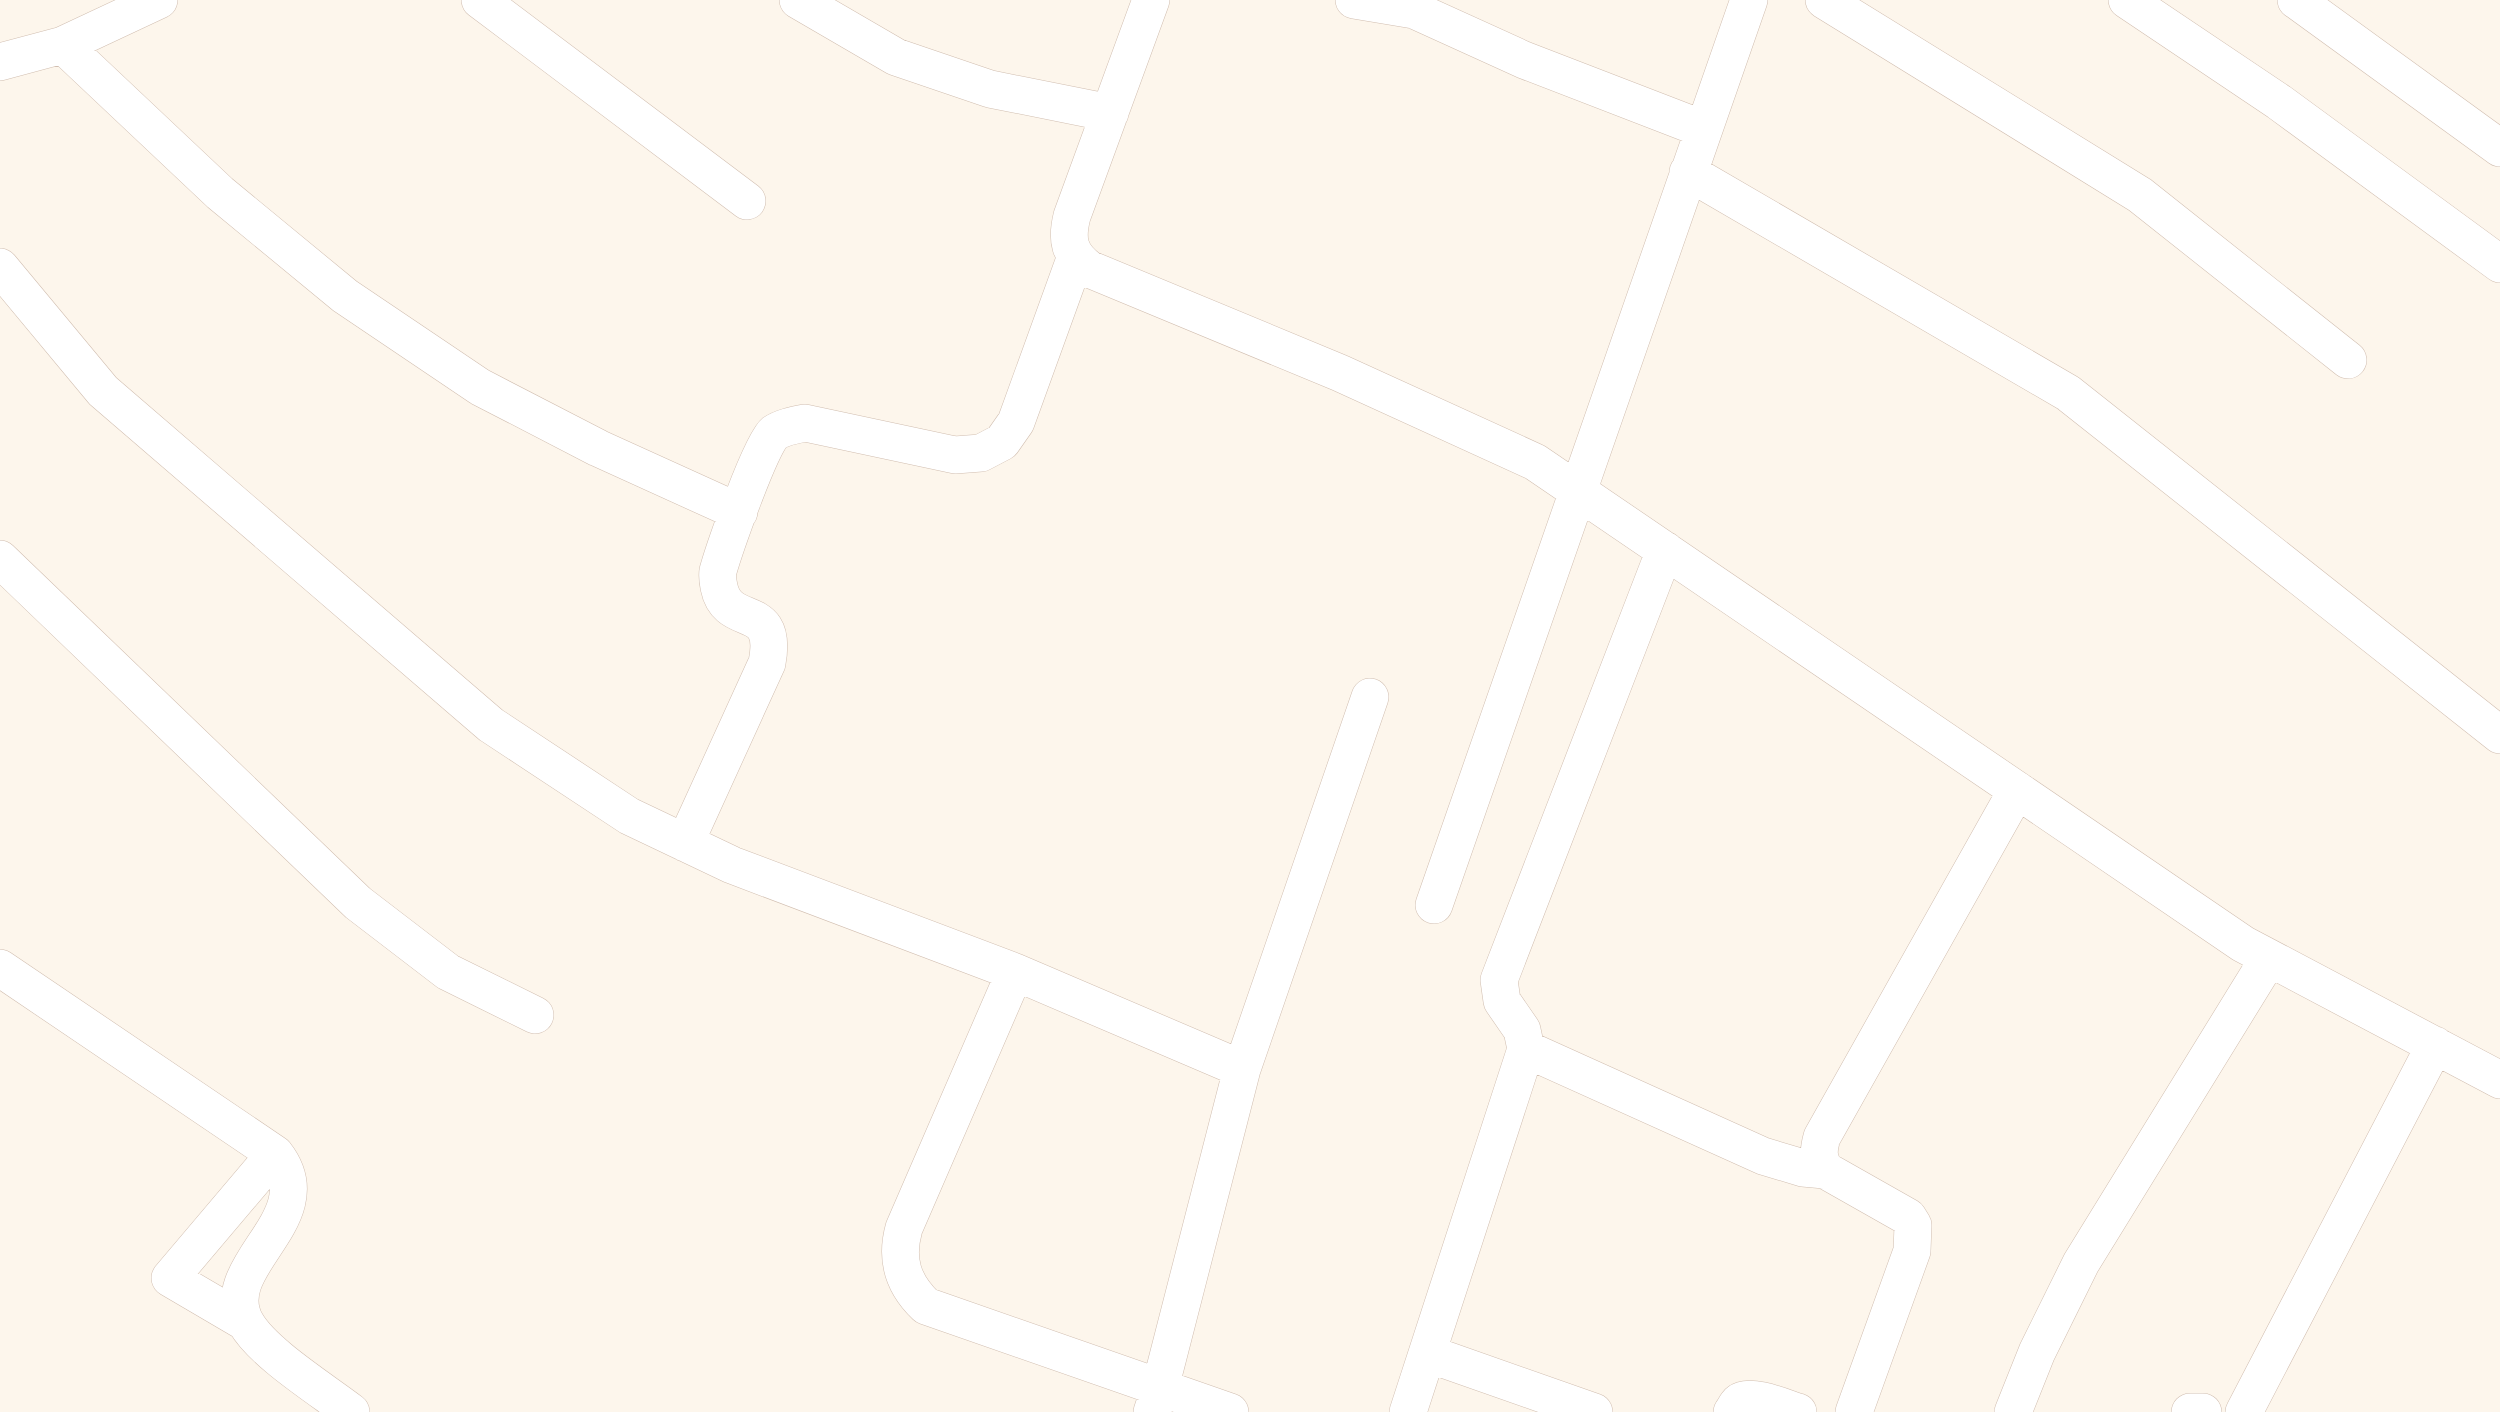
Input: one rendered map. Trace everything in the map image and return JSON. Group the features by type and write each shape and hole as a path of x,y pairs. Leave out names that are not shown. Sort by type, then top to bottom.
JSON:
{"street":[{"path":"0,62 63,45 159,0"},
{"path":"480,0 747,201"},
{"path":"799,0 896,57 990,89 1110,113"},
{"path":"1151,0 1069,229 1069,241 1075,259 1088,269 1340,373 1535,462 2242,944 2500,1080"},
{"path":"1354,0 1414,10 1524,60 1703,129"},
{"path":"1434,905 1749,0"},
{"path":"1824,0 2140,195 2348,360"},
{"path":"2127,0 2279,103 2500,264"},
{"path":"2296,0 2500,148"},
{"path":"63,45 220,193 345,296 480,387 597,448 738,512"},
{"path":"1688,172 2068,393 2500,735"},
{"path":"685,843 767,663 770,646 768,630 731,608 723,600 718,574 738,512 766,443 774,433 805,423 955,455 981,453 1002,442 1016,422 1075,259"},
{"path":"0,267 103,391 491,724 629,816 732,865 1015,972 1242,1069"},
{"path":"1408,1412 1526,1049 1522,1030 1502,1001 1499,979 1665,550"},
{"path":"0,559 358,903 449,972 535,1015"},
{"path":"1156,1400 1242,1069 1370,697"},
{"path":"1825,1170 1819,1161 1818,1150 1822,1137 2017,790"},
{"path":"2013,1412 2037,1352 2081,1263 2269,958"},
{"path":"0,968 275,1154 285,1167 289,1193 284,1211 245,1278 239,1295 240,1309 245,1322 259,1342 351,1412"},
{"path":"1015,972 904,1228 899,1246 902,1268 911,1292 926,1306 1156,1400 1230,1412"},
{"path":"2244,1412 2435,1045"},
{"path":"1526,1049 1763,1156 1802,1168 1825,1170 1908,1217 1913,1225 1912,1251 1854,1412"},
{"path":"245,1322 170,1278 275,1154"},
{"path":"1429,1354 1594,1412"},
{"path":"1732,1412 1739,1402 1756,1399 1798,1412"},
{"path":"2190,1412 2203,1412"}]}
